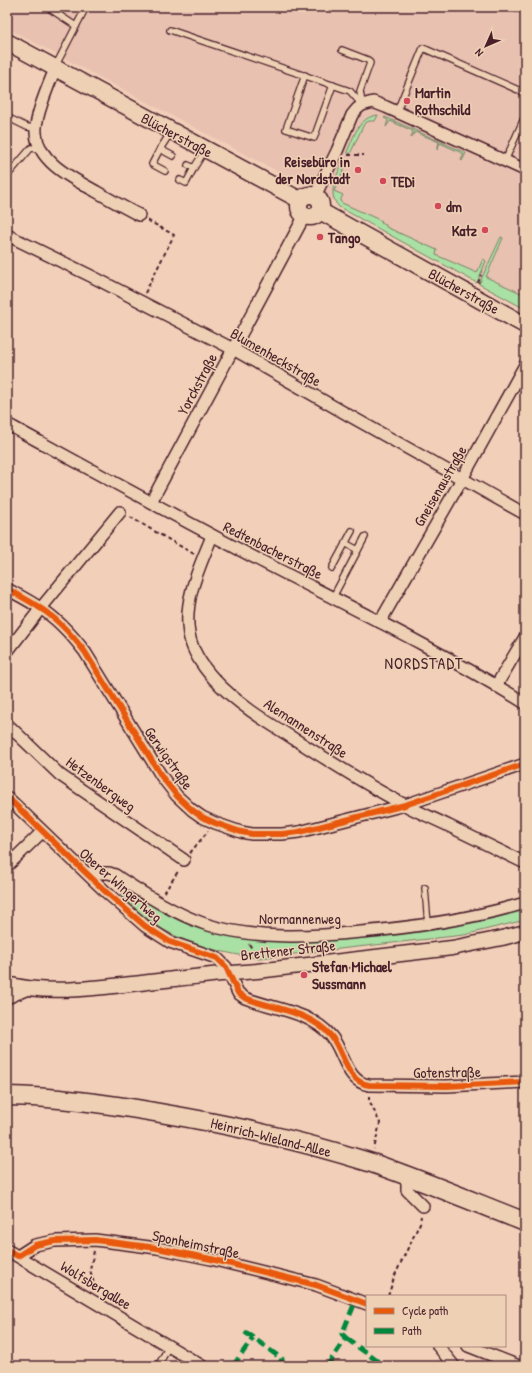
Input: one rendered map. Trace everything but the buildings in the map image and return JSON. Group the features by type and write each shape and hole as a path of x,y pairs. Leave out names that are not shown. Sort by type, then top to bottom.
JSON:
{"main road":[{"name":"Blücherstraße","path":"7,42 310,206 525,325"},
{"name":"Heinrich-Wieland-Allee","path":"7,1096 54,1099 118,1106 187,1117 290,1139 408,1176 525,1222"}],"street":[{"path":"55,69 43,101 36,128 37,139 41,149 55,166 70,177 139,215"},
{"path":"362,105 373,102 396,111 525,170"},
{"name":"Yorckstraße","path":"151,502 310,206 337,151 352,115 362,105"},
{"name":"Blumenheckstraße","path":"7,236 89,275 233,349 525,514"},
{"name":"Gneisenaustraße","path":"380,622 525,365"},
{"name":"Redtenbacherstraße","path":"7,424 212,536 380,622 525,703"},
{"path":"7,652 120,512"},
{"name":"Alemannenstraße","path":"212,536 192,591 188,620 189,634 193,646 206,671 225,690 258,716 347,772 405,805 525,864"},
{"name":"Gerwigstraße","path":"7,589 41,608 73,637 85,652 162,776 177,796 202,817 229,828 252,834 282,834 299,832 405,805 525,764"},
{"path":"496,686 525,637"},
{"name":"Hetzenbergweg","path":"7,724 60,775 184,860"},
{"name":"Oberer Wingertweg","path":"7,797 106,892 157,935 170,942 217,958 226,967 238,992 245,998 296,1014 323,1027 336,1043 352,1074 358,1082 369,1085"},
{"path":"7,866 42,832"},
{"name":"Normannenweg","path":"87,873 108,873 115,875 180,913 206,924 240,932 280,936 309,936 371,931 428,924 467,918 525,903"},
{"name":"Brettener Straße","path":"7,998 28,988 82,990 265,970 452,948 525,932"},
{"path":"7,984 28,988"},
{"name":"Gotenstraße","path":"369,1085 448,1086 525,1082"},
{"path":"408,1176 407,1190 423,1206"},
{"name":"Sponheimstraße","path":"18,1256 34,1245 55,1241 95,1240 157,1248 212,1259 316,1285 366,1304"},
{"name":"Wolfsbergallee","path":"7,1250 202,1366"},
{"path":"439,1347 454,1366"},
{"path":"471,1347 519,1366"}],"lane":[{"path":"47,7 76,26"},
{"path":"55,69 86,7"},
{"path":"170,30 350,91 362,105"},
{"path":"396,111 423,48 525,93"},
{"path":"342,50 368,60 370,63 360,91 362,105"},
{"path":"305,75 286,129 314,138 332,85"},
{"path":"505,161 525,116"},
{"path":"7,117 27,127 36,128"},
{"path":"164,171 152,164 171,132"},
{"path":"7,176 31,148 41,149"},
{"path":"160,149 173,156"},
{"path":"180,180 186,183 205,150"},
{"path":"188,165 194,168"},
{"path":"332,568 352,531"},
{"path":"333,597 365,537"},
{"path":"346,543 358,550"},
{"path":"425,888 428,924"},
{"path":"158,1366 169,1346"}],"path":[{"path":"337,151 350,156 364,155"},
{"path":"139,215 174,235 140,301"},
{"path":"120,512 203,559"},
{"path":"369,1085 369,1100 380,1123 370,1163"},
{"path":"388,1295 395,1275 420,1223 423,1206"},
{"path":"91,1300 95,1287 90,1270 95,1240"}],"shaded area":[{"path":"7,7 525,7 525,304 7,28"}],"green space":[{"path":"378,115 375,121 369,121 364,124 350,154 347,152 361,124 371,117"},
{"path":"385,117 466,153 462,161 461,160 464,154 440,143 437,150 439,142 415,132 411,138 413,131 390,121 386,127 388,120 384,118"},
{"path":"344,160 348,161 334,191 343,195 340,201 342,203 382,221 381,223 386,225 386,227 437,250 436,255 477,273 483,259 486,261 477,283 339,207 335,202 333,190 336,178"},
{"path":"501,237 503,238 486,277 525,295 525,309 479,284"},
{"path":"128,888 180,916 274,939 525,908 525,920 464,935 259,958 198,945 175,936 152,923 121,895"}],"railway":[{"path":"506,7 525,13"}],"marked path":[{"path":"327,1366 346,1338 342,1334 356,1300"},
{"path":"245,1332 282,1359 280,1363 284,1366"},
{"path":"233,1366 253,1338"},
{"path":"346,1338 384,1366"}],"cycle path":[{"path":"7,589 47,612 59,622 85,652 162,777 177,796 202,817 241,832 252,834 282,834 299,832 405,805 525,764"},
{"path":"7,797 106,892 145,926 170,942 217,958 226,967 238,993 245,998 302,1016 313,1021 322,1028 331,1036 350,1072 361,1083 369,1085 447,1086 525,1082"},
{"path":"7,1250 18,1256 35,1245 55,1241 95,1240 157,1248 211,1259 316,1285 366,1304"}],"place":[{"name":"Martin Rothschild","path":"407,101"},
{"name":"Reisebüro in der Nordstadt","path":"358,170"},
{"name":"TEDi","path":"383,181"},
{"name":"dm","path":"438,206"},
{"name":"Katz","path":"485,230"},
{"name":"Tango","path":"320,237"},
{"name":"Stefan Michael Sussmann","path":"304,975"}],"district":[{"name":"NORDSTADT","path":"424,663"}]}
